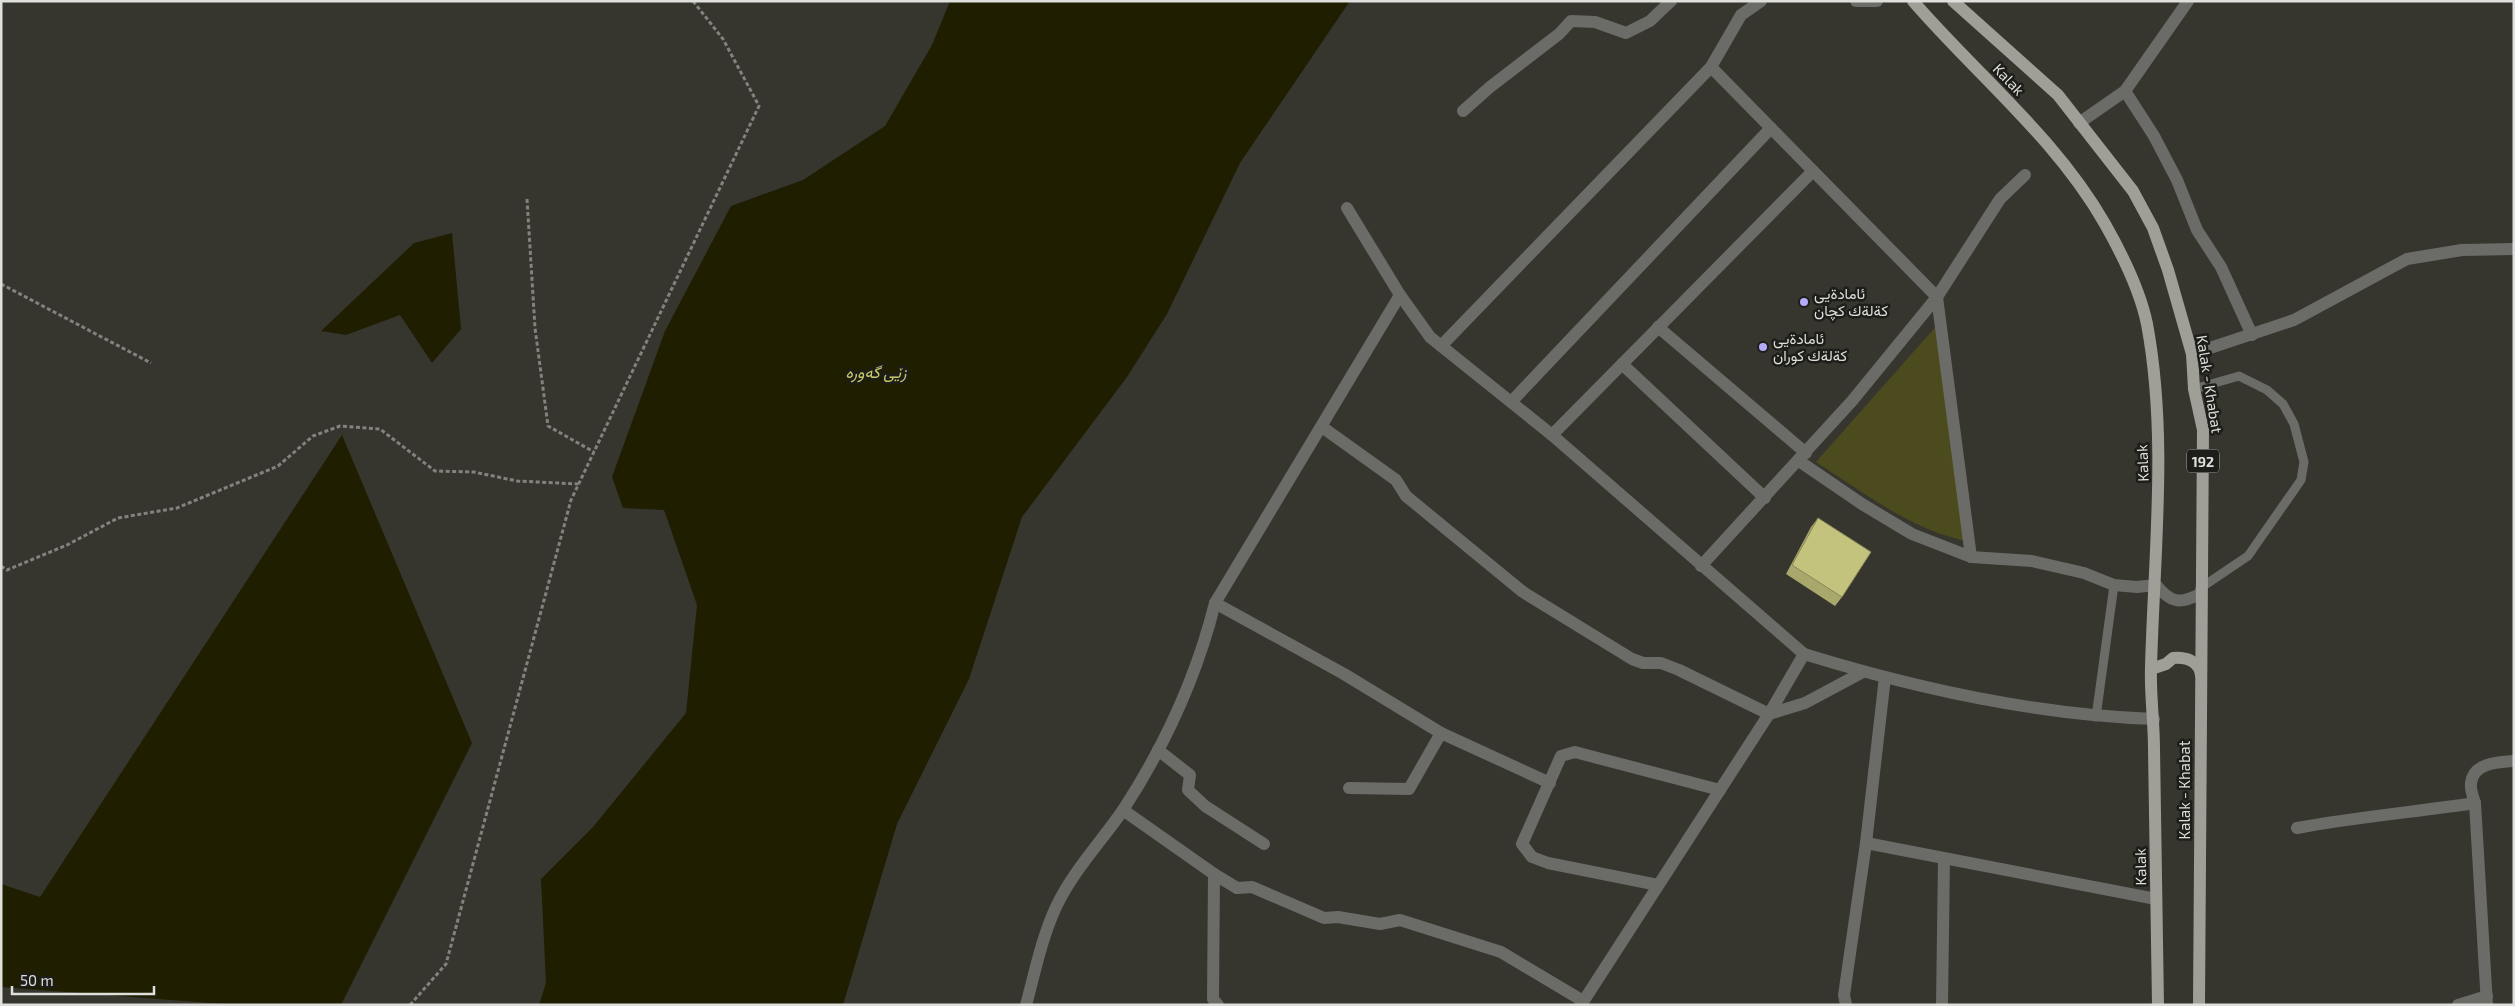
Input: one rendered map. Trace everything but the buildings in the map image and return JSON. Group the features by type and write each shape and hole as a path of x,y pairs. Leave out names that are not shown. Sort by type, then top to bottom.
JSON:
{"main road":[{"name":"Kalak","path":"1913,1 2042,138 2076,179 2105,224 2129,272 2146,322 2153,374 2159,479 2151,669 2154,719 2158,1005"},
{"name":"Kalak - Khabat","path":"1953,1 2058,95 2133,190 2153,228 2168,270 2192,354 2194,389 2203,430 2199,1005"},
{"path":"2151,669 2166,664 2173,658 2180,657 2194,662 2200,668 2201,678"}],"street":[{"path":"1463,110 1559,34 1571,20 1595,22 1626,33 1650,21 1671,1"},
{"path":"1441,346 1711,67 1741,15 1762,1"},
{"path":"1856,1 1876,1"},
{"path":"2079,123 2125,91 2188,1"},
{"path":"1711,67 1937,297 1971,557"},
{"path":"2125,91 2154,136 2177,180 2197,230 2221,267 2252,335"},
{"path":"1512,402 1771,128"},
{"path":"1552,435 1813,171"},
{"path":"1701,566 1852,401 1937,297 2000,198 2024,175"},
{"path":"1347,208 1400,295 1430,337 1552,435 1804,654 1936,691 2096,717 2154,719"},
{"path":"2192,354 2294,320 2407,259 2462,250 2514,249"},
{"path":"1026,1005 1040,952 1056,907 1082,864 1123,810 1158,750 1204,647 1215,603 1400,295"},
{"path":"1658,327 1802,457 1862,504 1912,534 1971,557 2032,561 2084,573 2114,585 2137,587 2156,585 2169,600 2191,599 2200,594 2202,586"},
{"path":"1622,364 1765,498"},
{"path":"1322,427 1396,480 1406,496 1523,592 1632,659 1642,663 1661,663 1679,670 1769,714 1805,703 1863,672"},
{"path":"1215,603 1344,674 1441,734 1550,783"},
{"path":"1123,810 1236,888 1252,887 1324,918 1338,917 1380,924 1400,920 1501,952 1582,1003 1769,714 1804,654"},
{"path":"1846,1005 1844,995 1866,843 1885,677"},
{"path":"1349,788 1409,789 1441,734"},
{"path":"1158,750 1190,775 1188,790 1205,806 1264,844"},
{"path":"1658,885 1548,863 1532,857 1522,844 1561,756 1575,752 1720,790"},
{"path":"2458,1005 2487,1000 2475,803 2470,783 2476,770 2492,763 2514,761"},
{"path":"2297,828 2475,803"},
{"path":"1866,843 2156,899"},
{"path":"1942,1005 1944,859"},
{"path":"1214,874 1214,1003"}],"lane":[{"path":"2194,389 2239,376 2268,390 2283,404 2294,424 2304,462 2301,480 2248,556 2202,586"},
{"path":"2096,717 2114,585"}],"path":[{"path":"410,1005 446,964 569,509 578,484 759,106 723,39 693,1"},
{"path":"527,199 535,328 548,426 594,452"},
{"path":"1,284 151,363"},
{"path":"1,566 7,570 67,545 118,518 177,508 278,466 313,436 340,426 380,429 435,471 474,472 517,481 578,484"}],"shaded area":[{"path":"1939,323 1969,542 1933,531 1899,515 1816,462"}],"water":[{"name":"زێی گەورە","path":"950,1 1350,1 1240,163 1167,314 1127,377 1022,517 969,679 897,824 843,1005 539,1005 546,983 541,879 593,827 686,713 697,605 664,510 623,508 612,477 665,331 731,206 803,180 885,126 932,45"},
{"path":"452,233 461,329 432,363 400,315 346,335 321,331 414,243"},
{"path":"342,435 472,743 341,1005 237,1005 1,987 1,884 40,897"}],"place":[{"name":"ئامادةيى كةلةك كچان","path":"1804,302"},
{"name":"ئامادةيى كةلةك كوران","path":"1763,347"}]}
